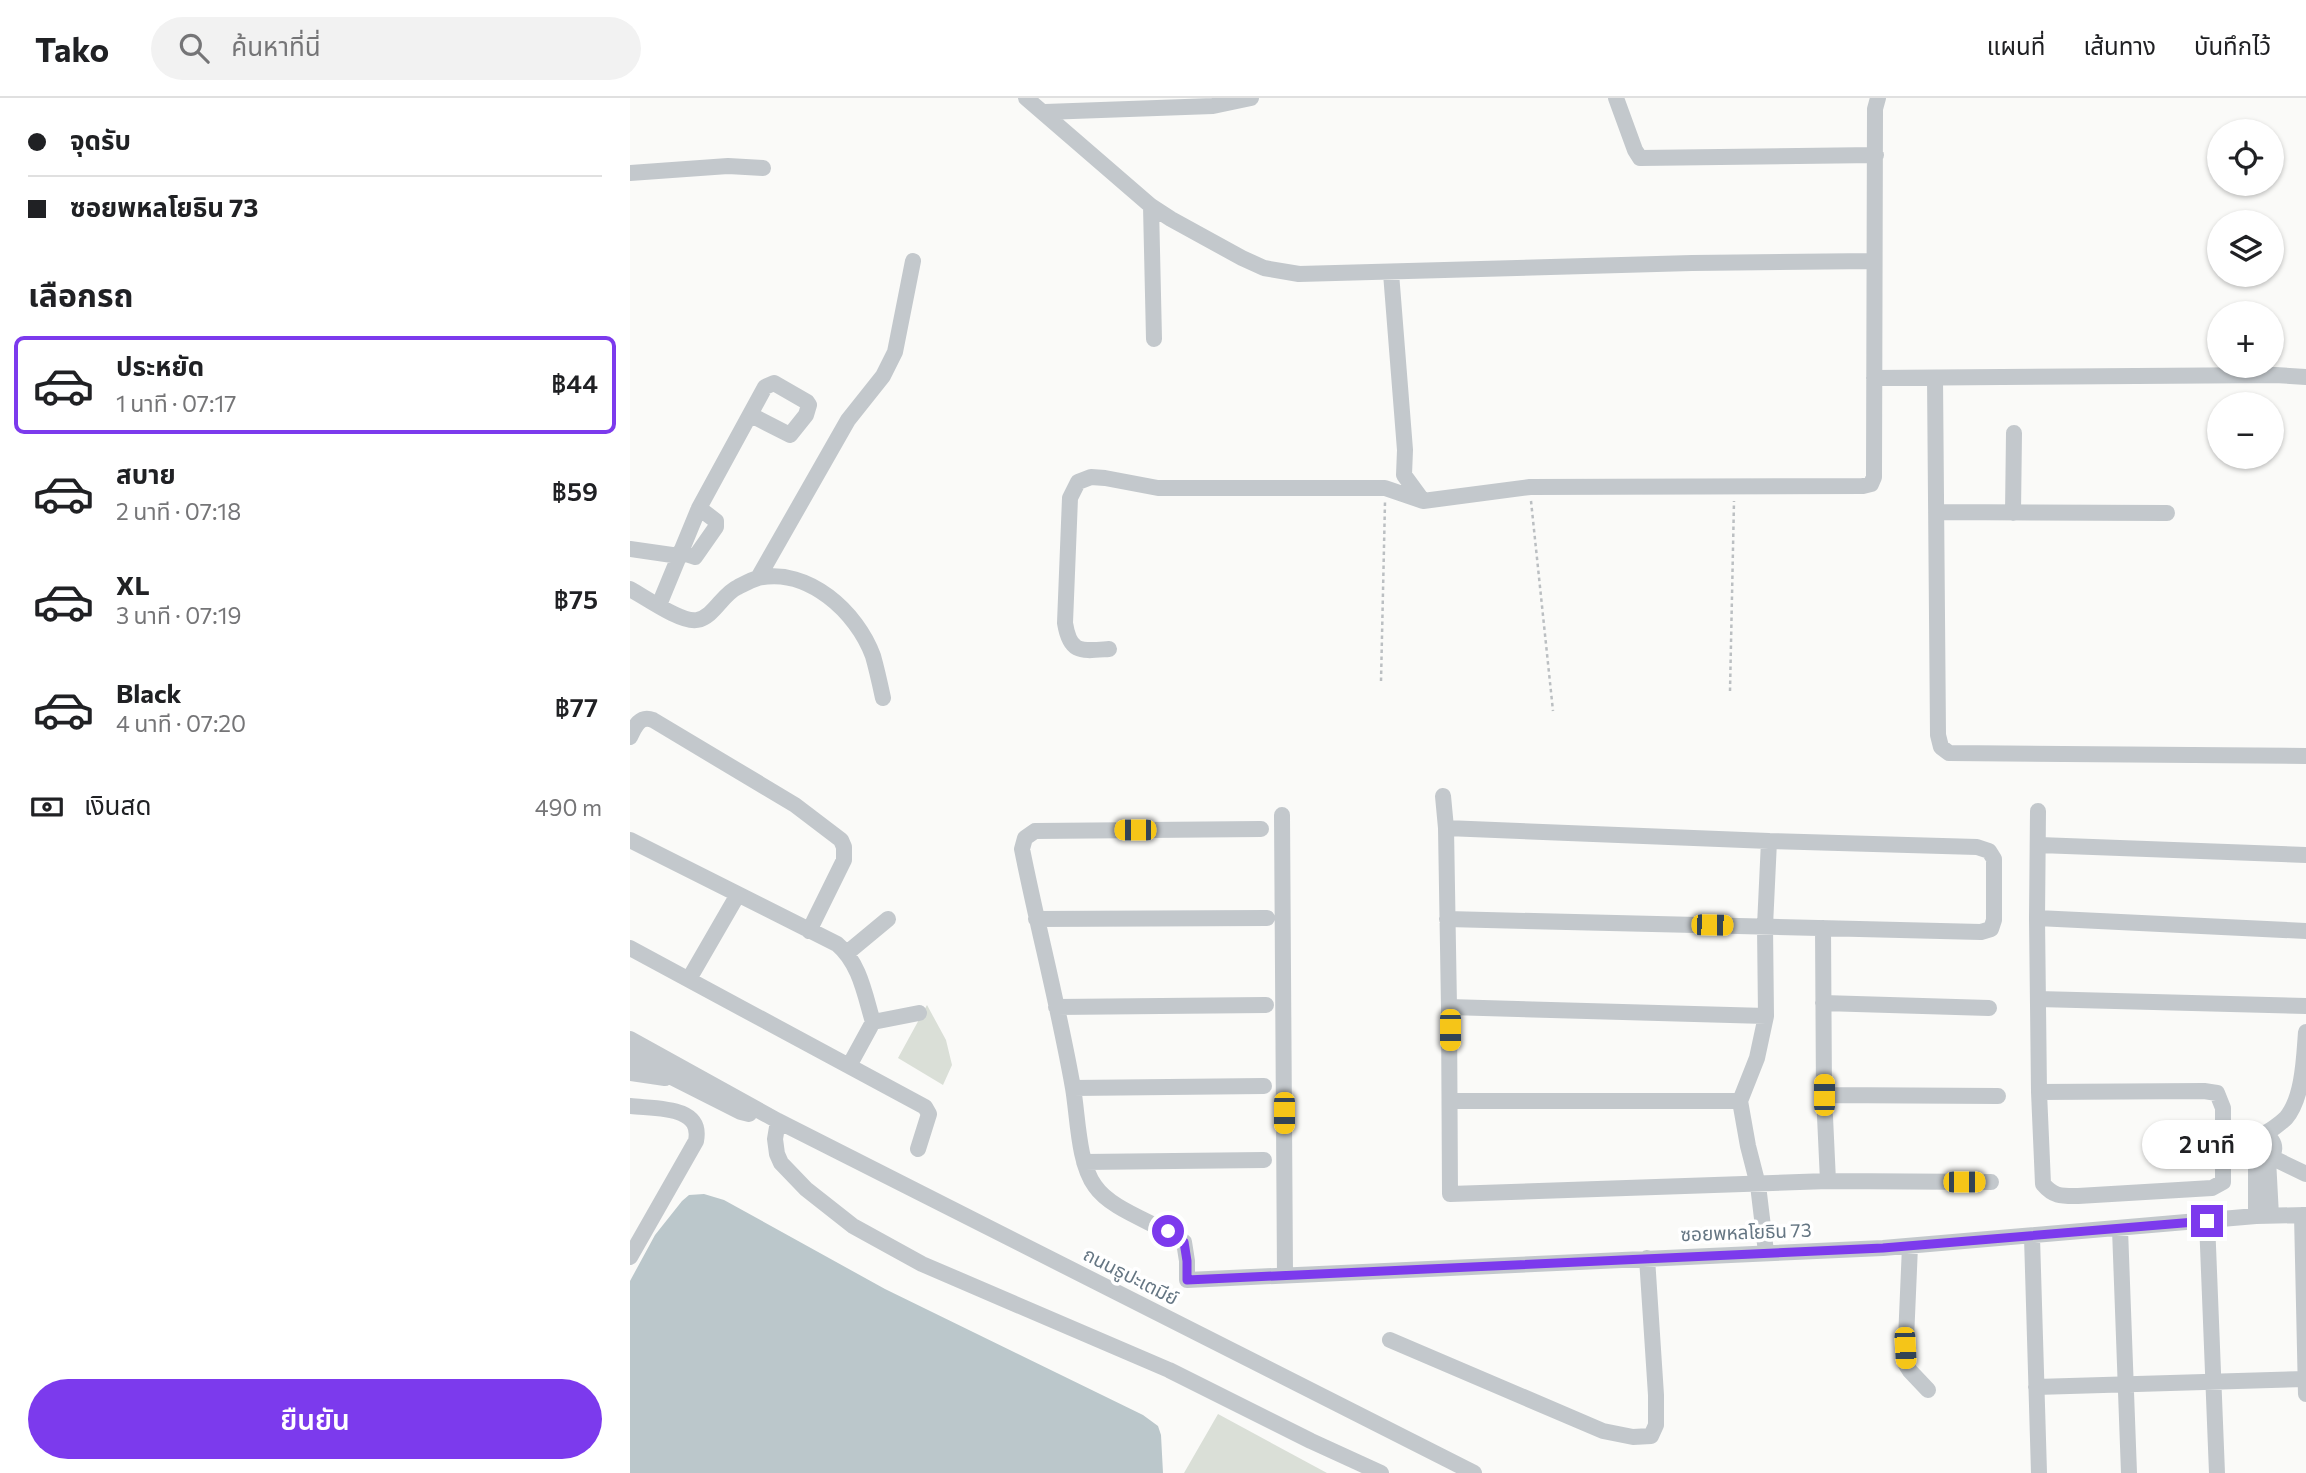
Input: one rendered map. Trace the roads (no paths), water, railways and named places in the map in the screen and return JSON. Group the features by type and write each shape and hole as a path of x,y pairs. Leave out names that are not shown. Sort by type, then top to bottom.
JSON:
{"street":[{"path":"1026,98 1151,206 1264,268 1299,274 1391,273 1692,263 1873,261"},
{"path":"1045,112 1213,106 1251,98"},
{"path":"1616,98 1634,150 1640,158 1876,155"},
{"path":"1109,649 1083,649 1072,646 1067,639 1065,623 1070,498 1078,482 1083,479 1105,478 1158,488 1385,488 1423,501 1530,487 1734,488 1871,484 1874,477 1873,261 1875,109 1878,98"},
{"path":"630,173 728,166 763,168"},
{"path":"1151,206 1154,339"},
{"path":"758,578 848,420 883,376 895,352 913,261"},
{"path":"1391,273 1405,450 1404,475 1423,501"},
{"path":"1874,378 2306,377"},
{"path":"1935,378 1938,735 1941,747 1949,753 2306,756"},
{"path":"659,605 699,508 751,415"},
{"path":"2013,513 2014,433"},
{"path":"630,549 695,557 716,527 716,520 699,508"},
{"path":"1936,512 2167,513"},
{"path":"630,589 676,616 697,620 705,617 733,589 758,578 802,582 831,598 855,624 873,657 883,698"},
{"path":"631,732 643,719 653,720 795,804 841,840 844,860 808,931"},
{"path":"1443,796 1446,828 1450,1194 1828,1181 1991,1182"},
{"path":"2038,811 2039,1091 2043,1184 2050,1192 2062,1196 2078,1196 2212,1188 2223,1182 2223,1108 2217,1093 2039,1091"},
{"path":"1282,815 1285,1275"},
{"path":"1446,828 1977,847 1989,851 1994,859 1994,920 1990,929 1981,932 1447,919"},
{"path":"1261,830 1035,831 1026,838 1021,849 1073,1088 1084,1162 1264,1160"},
{"path":"630,840 837,944 847,953 857,971 873,1022 849,1066"},
{"path":"1766,1252 1758,1185 1740,1101 1757,1058 1766,1016 1765,926 1769,841"},
{"path":"2039,845 2306,855"},
{"path":"689,979 737,896"},
{"path":"1036,919 1267,918"},
{"path":"2037,918 2306,931"},
{"path":"847,953 888,919"},
{"path":"1823,928 1824,1095 1828,1181"},
{"path":"630,948 925,1107 929,1114 918,1149"},
{"path":"2038,999 2306,1006"},
{"path":"1823,1003 1990,1008"},
{"path":"1056,1007 1266,1005"},
{"path":"1449,1007 1766,1016"},
{"path":"873,1022 919,1013"},
{"path":"2224,1149 2248,1143 2254,1136 2264,1134 2286,1118 2304,1085 2306,1032"},
{"name":"ถนนธูปะเตมีย์","path":"630,1039 773,1119 1474,1473"},
{"name":"ถนนธูปะเตมีย์","path":"630,1056 741,1112 773,1119"},
{"path":"630,1073 681,1081"},
{"path":"1073,1088 1264,1086"},
{"path":"685,1113 697,1089"},
{"path":"1824,1095 1998,1096"},
{"path":"1450,1101 1740,1101"},
{"path":"630,1106 685,1113 695,1121 698,1130 696,1141 630,1257"},
{"path":"773,1119 776,1154 782,1163 806,1189 853,1226 922,1264 1158,1365 1381,1473"},
{"path":"2264,1134 2270,1137 2274,1144 2274,1151 2265,1159 2264,1216"},
{"path":"2248,1143 2249,1153 2306,1174"},
{"name":"ซอยพหลโยธิน 73","path":"1084,1162 1093,1184 1105,1199 1184,1242 1187,1280 1910,1246 2264,1216 2304,1215"},
{"path":"2304,1215 2306,1394"},
{"path":"2207,1221 2217,1473"},
{"path":"2120,1229 2129,1473"},
{"path":"2032,1237 2039,1473"},
{"path":"1910,1246 1905,1363 1928,1390"},
{"path":"1390,1340 1603,1431 1633,1437 1651,1436 1656,1425 1656,1395 1647,1258"},
{"path":"2036,1387 2306,1379"}]}
